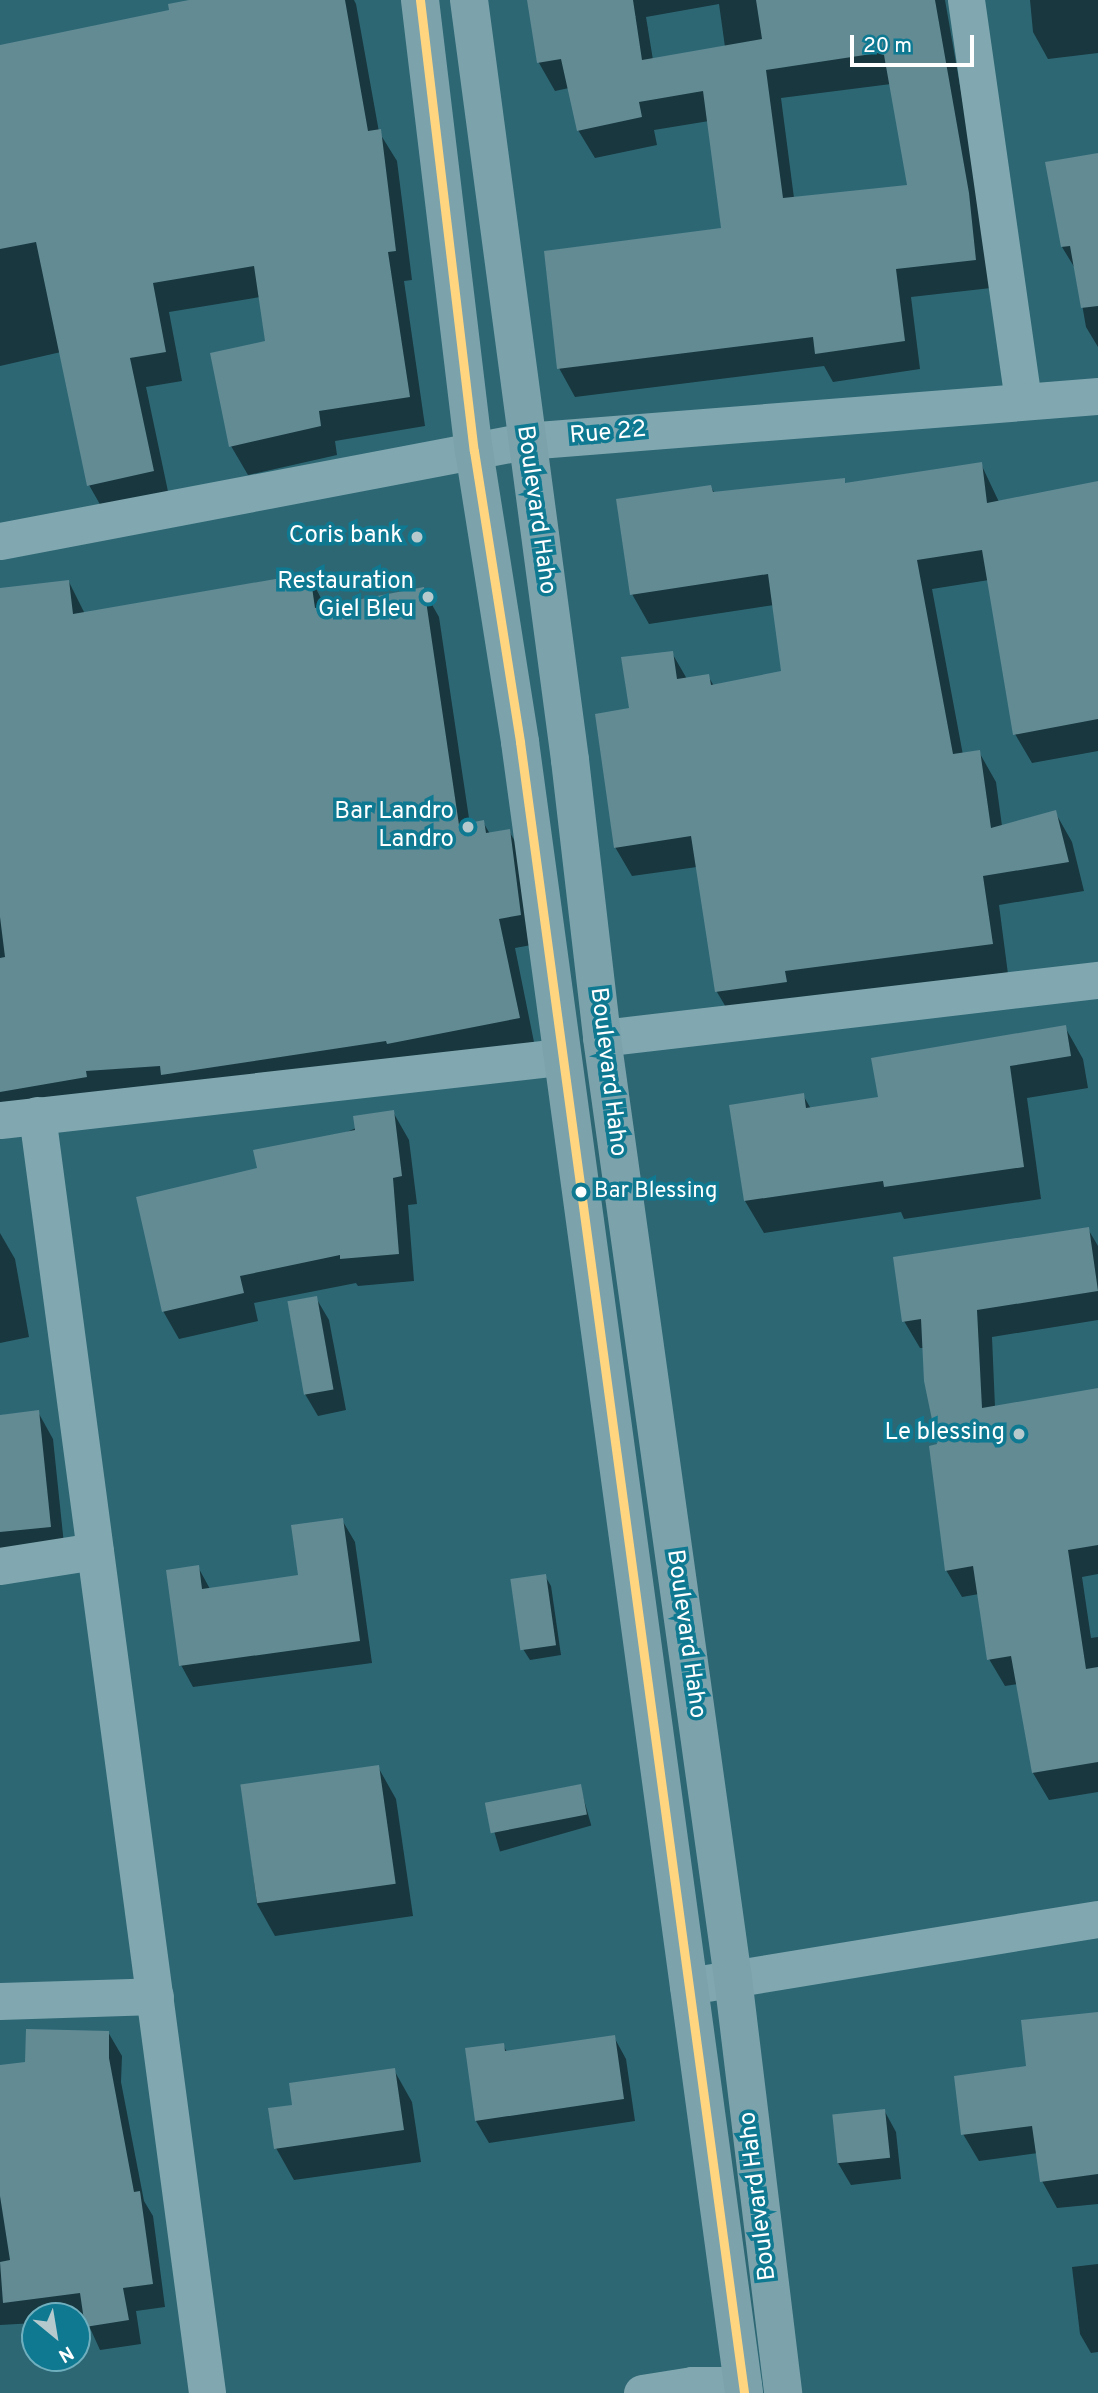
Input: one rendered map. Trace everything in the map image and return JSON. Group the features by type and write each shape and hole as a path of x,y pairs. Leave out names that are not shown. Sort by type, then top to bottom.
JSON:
{"main road":[{"name":"Boulevard Haho","path":"420,0 474,451 520,742 560,1058 744,2389"},
{"name":"Boulevard Haho","path":"469,0 525,441 570,760 602,1038 733,1978 783,2393"}],"street":[{"path":"966,0 1023,401"},
{"name":"Rue 22","path":"0,541 525,441 1098,396"},
{"path":"602,1038 1098,980"},
{"path":"0,1120 560,1058"},
{"path":"37,1115 207,2393"},
{"path":"0,1566 95,1551"},
{"path":"688,1986 1098,1919"},
{"path":"0,2001 155,1996"},
{"path":"642,2393 692,2385 744,2389"}],"building":[{"path":"189,0 345,0 368,131 381,129 396,251 388,252 410,397 319,411 321,426 229,447 210,353 265,341 254,266 153,283 166,352 130,358 154,471 87,486 36,242 0,249 0,45 169,10 168,4"},
{"path":"527,0 633,0 642,60 762,39 756,0 935,0 969,193 976,260 896,269 905,341 815,354 813,337 557,369 544,251 721,228 703,91 639,102 642,117 577,131 561,59 537,63","holes":["878,53 884,55 907,185 783,198 766,70"]},
{"path":"1098,153 1098,306 1081,308 1070,246 1061,247 1045,162"},
{"path":"982,462 987,503 1098,481 1098,719 1013,735 982,550 917,560 953,754 980,750 991,828 1056,810 1069,862 983,876 993,944 785,971 787,982 715,992 691,836 614,848 595,714 629,708 621,657 673,651 677,679 709,674 711,685 781,671 768,574 630,595 616,499 711,485 713,492 845,478 845,483"},
{"path":"310,573 315,608 424,587 459,825 484,820 486,833 510,829 521,915 499,919 520,1018 387,1044 386,1041 161,1075 160,1066 86,1071 87,1077 0,1092 0,958 5,957 0,917 0,588 69,580 73,614"},
{"path":"1066,1025 1071,1056 1010,1066 1024,1167 884,1187 883,1181 744,1201 729,1105 804,1093 806,1108 878,1097 871,1058"},
{"path":"394,1110 402,1176 393,1178 399,1254 340,1259 340,1255 240,1276 244,1293 162,1312 136,1197 257,1168 253,1150 355,1130 353,1116"},
{"path":"1089,1227 1098,1291 977,1310 982,1408 1098,1388 1098,1545 1068,1550 1086,1669 1098,1667 1098,1762 1032,1773 1011,1656 987,1660 973,1566 945,1571 929,1446 937,1444 924,1381 921,1319 902,1322 893,1257"},
{"path":"317,1296 333,1390 304,1395 287,1301"},
{"path":"39,1410 51,1527 0,1532 0,1415"},
{"path":"343,1518 360,1641 179,1666 166,1570 199,1565 202,1589 298,1575 291,1525"},
{"path":"546,1574 556,1645 520,1650 510,1579"},
{"path":"379,1765 396,1884 257,1903 240,1784"},
{"path":"581,1784 587,1814 491,1833 485,1803"},
{"path":"1098,2012 1098,2174 1040,2182 1032,2126 961,2135 954,2076 1026,2066 1021,2020"},
{"path":"26,2029 109,2031 109,2058 134,2192 140,2191 153,2284 123,2288 129,2320 91,2326 91,2302 81,2302 80,2293 3,2303 0,2262 10,2260 0,2196 0,2065 25,2062"},
{"path":"615,2035 624,2099 475,2121 465,2048 504,2043 505,2051"},
{"path":"395,2068 404,2130 274,2149 268,2108 292,2105 289,2083"},
{"path":"885,2109 890,2158 837,2163 832,2115"}],"transit line":[{"path":"420,0 474,451 520,742 744,2393"}],"place":[{"name":"Coris bank","path":"417,537"},
{"name":"Restauration Giel Bleu","path":"428,597"},
{"name":"Bar Landro Landro","path":"468,827"},
{"name":"Bar Blessing","path":"581,1192"},
{"name":"Le blessing","path":"1019,1434"}]}
